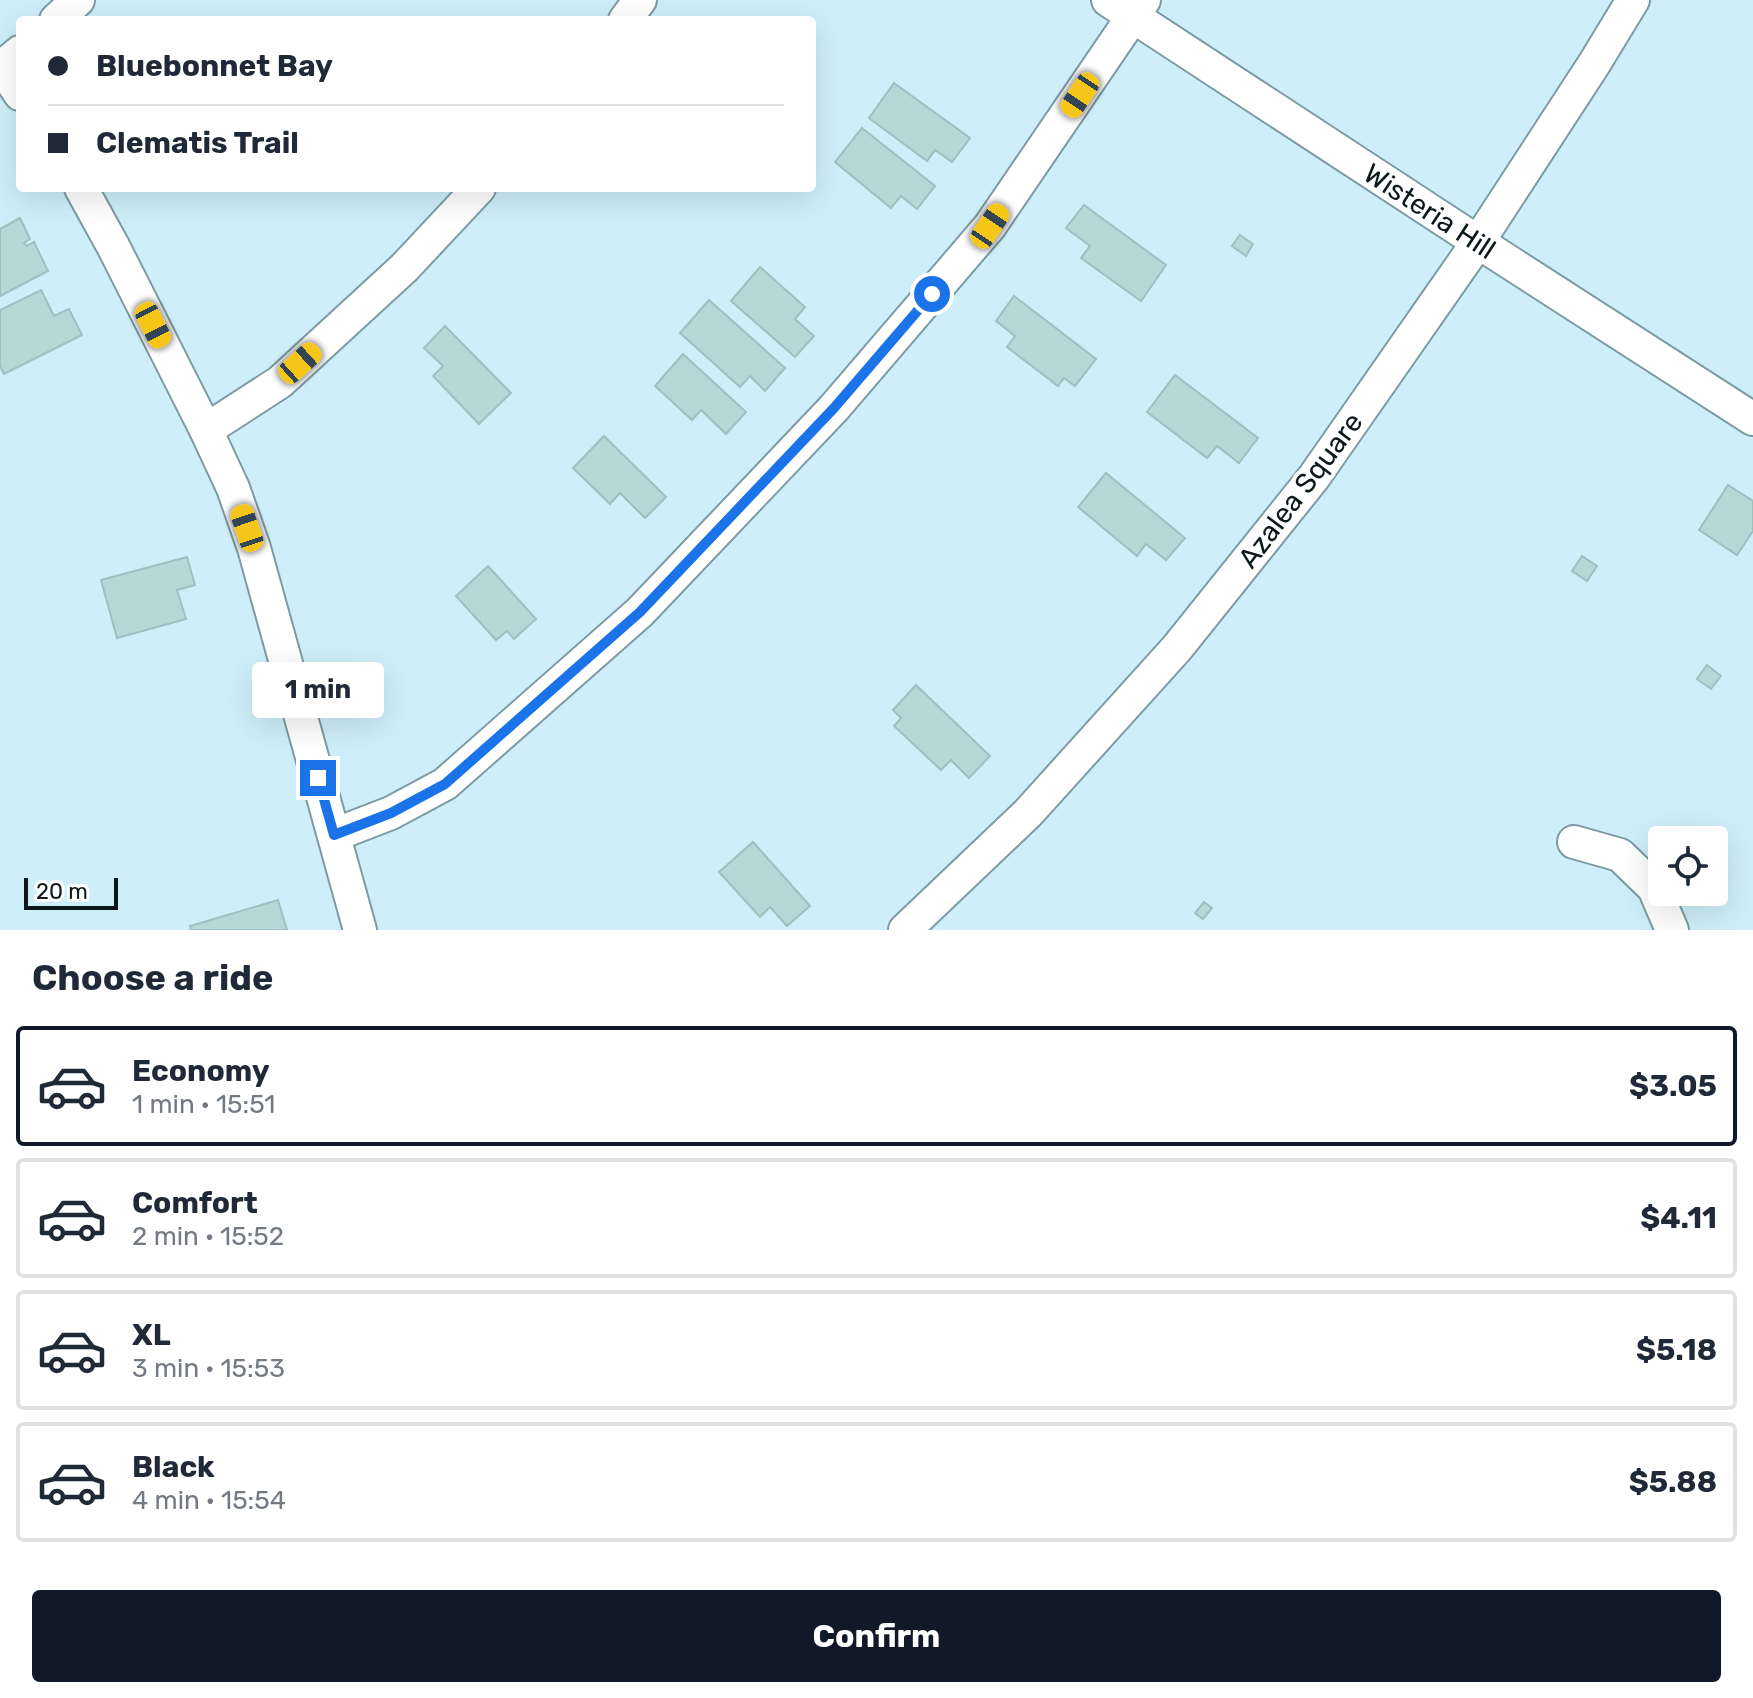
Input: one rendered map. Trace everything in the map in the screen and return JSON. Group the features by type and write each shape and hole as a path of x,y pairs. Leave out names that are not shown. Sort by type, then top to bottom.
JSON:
{"street":[{"path":"60,16 78,0"},
{"name":"Azalea Square","path":"905,930 1028,813 1177,648 1314,477 1478,242 1633,0"},
{"path":"334,835 391,813 445,784 640,612 834,408 990,226 1129,5"},
{"name":"Wisteria Hill","path":"1129,5 1478,242 1753,419"},
{"path":"11,59 16,78"},
{"path":"83,192 233,488 254,548 360,930"},
{"path":"206,430 280,382 404,268 475,192"},
{"path":"1574,842 1620,855 1654,888 1672,930"}],"building":[{"path":"894,83 970,138 952,162 935,150 927,161 869,118"},
{"path":"862,128 935,186 917,209 901,196 891,208 835,162"},
{"path":"1084,205 1166,265 1141,301 1081,258 1090,246 1066,228"},
{"path":"20,218 30,239 24,243 27,246 34,242 48,271 0,296 0,229"},
{"path":"1240,235 1253,244 1246,256 1232,246"},
{"path":"760,267 805,307 795,319 814,336 795,357 731,301"},
{"path":"41,290 54,316 69,309 82,335 4,374 0,366 0,310"},
{"path":"1014,296 1096,359 1075,386 1064,378 1058,386 1007,347 1015,336 996,321"},
{"path":"709,300 785,368 765,391 750,376 740,387 680,333"},
{"path":"445,326 511,393 479,424 433,376 443,366 424,348"},
{"path":"683,354 746,412 726,434 701,410 692,420 655,386"},
{"path":"1175,375 1258,438 1239,463 1217,446 1207,458 1147,412"},
{"path":"604,436 666,497 645,518 620,493 610,504 573,468"},
{"path":"1106,473 1185,538 1166,560 1146,544 1137,556 1078,507"},
{"path":"1728,485 1753,501 1753,531 1737,555 1699,530"},
{"path":"1582,556 1597,566 1587,581 1572,571"},
{"path":"187,557 195,585 177,590 186,619 117,638 101,580"},
{"path":"488,566 536,619 514,639 507,631 496,640 456,596"},
{"path":"1707,665 1721,676 1711,689 1697,679"},
{"path":"916,685 990,756 969,778 951,760 941,770 894,726 901,718 893,710"},
{"path":"753,842 810,906 787,926 770,907 760,917 719,872"},
{"path":"278,900 287,930 191,930 190,926"},
{"path":"1204,902 1212,908 1203,919 1195,913"}],"route":[{"path":"318,778 334,835 391,813 445,784 640,612 834,408 932,294"}]}
